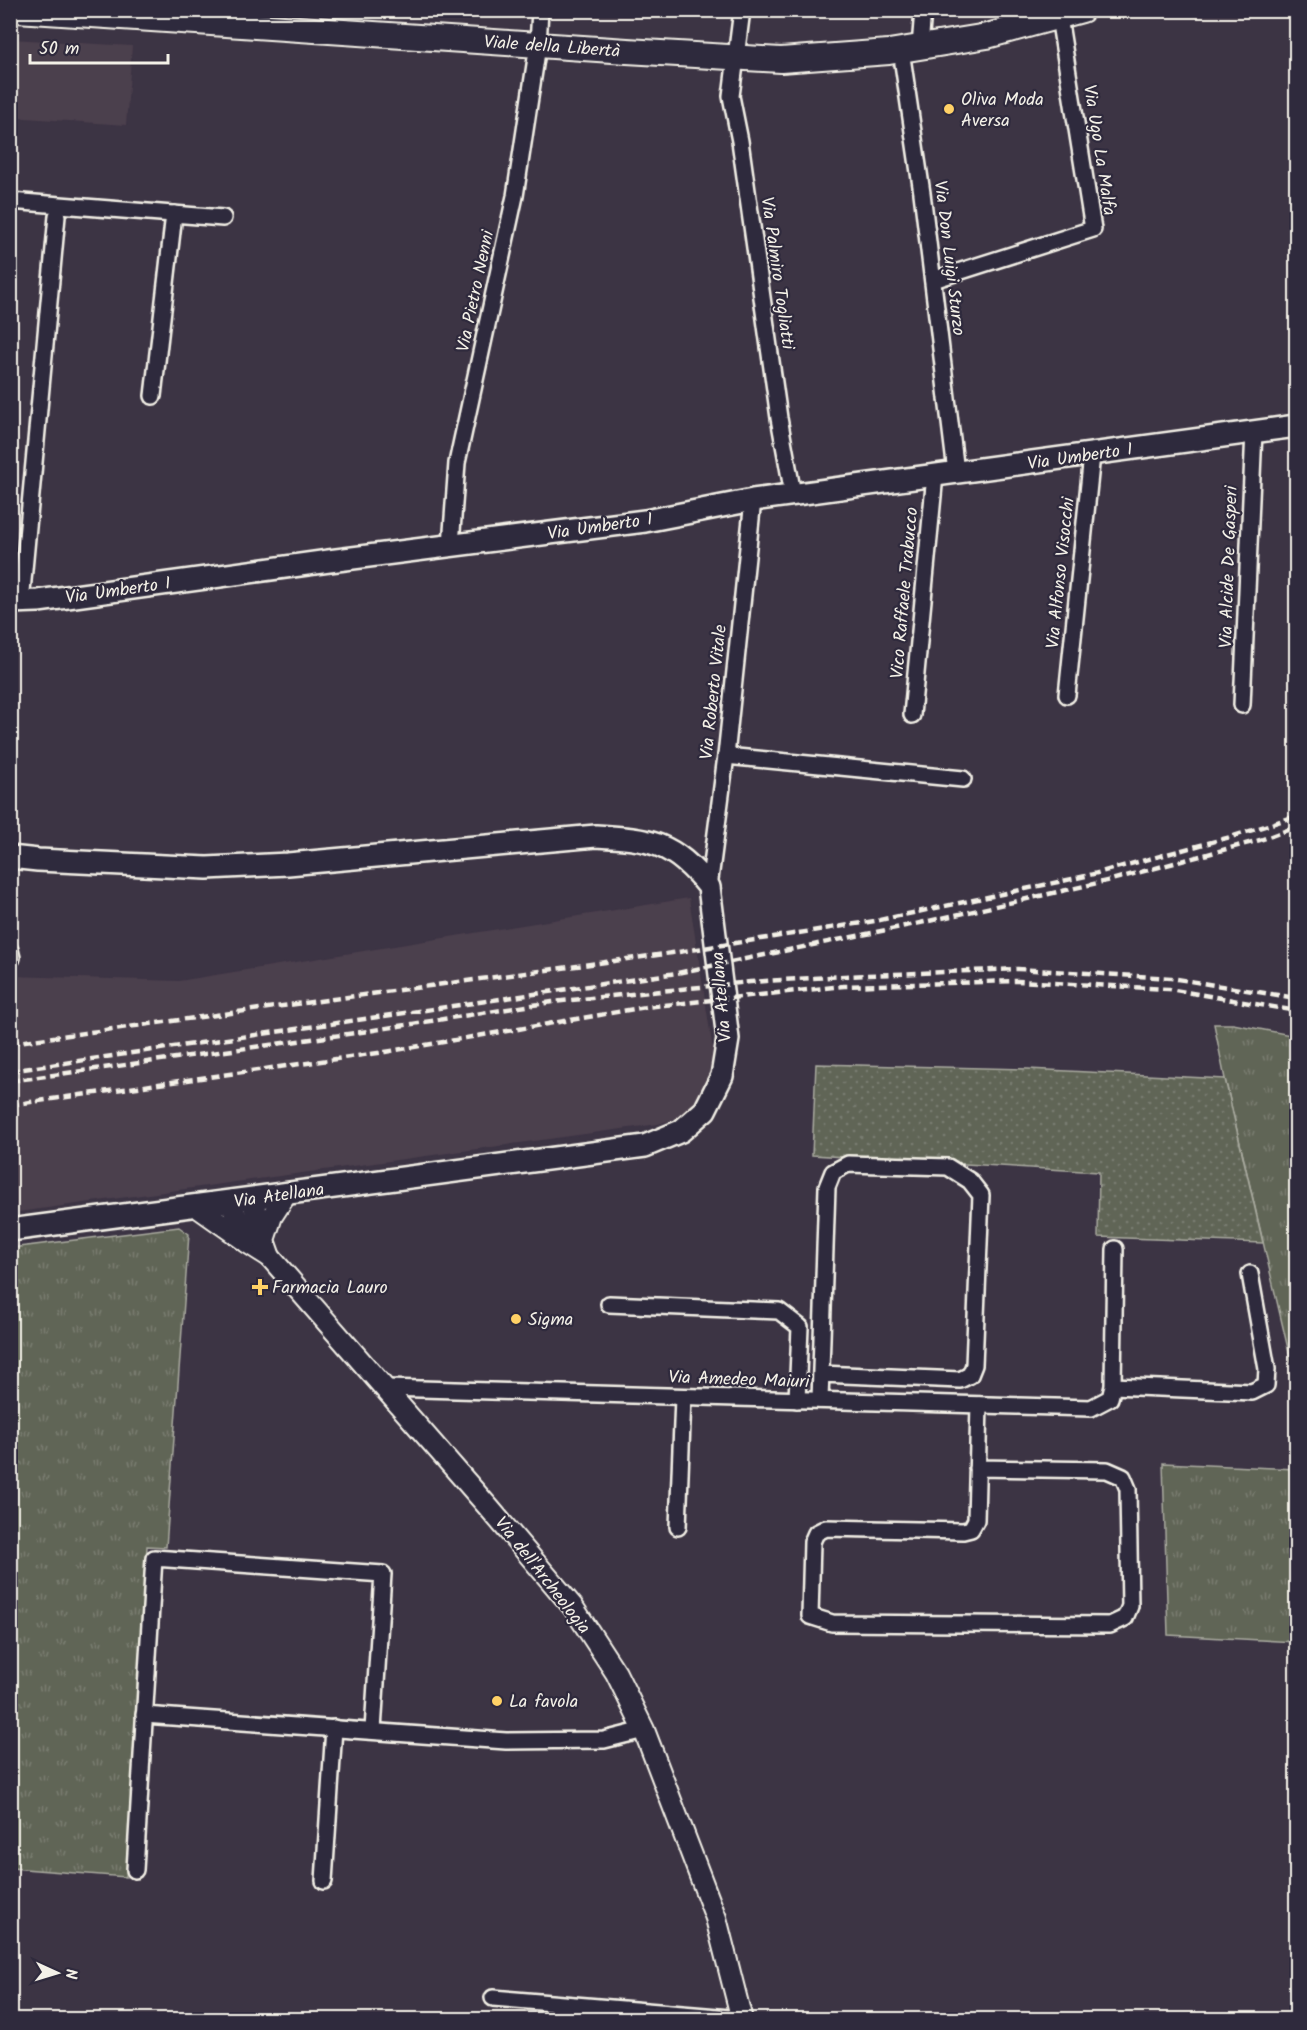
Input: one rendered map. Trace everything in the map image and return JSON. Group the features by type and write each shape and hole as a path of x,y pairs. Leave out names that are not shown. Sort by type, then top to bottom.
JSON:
{"main road":[{"name":"Viale della Libertà","path":"17,10 252,18 538,45 781,60 910,49 987,36 1082,10"},
{"name":"Via Umberto I","path":"16,602 645,521 793,494 1296,426"},
{"path":"10,857 207,868 288,864 596,836 640,838 675,852 696,870 709,887"},
{"name":"Via Atellana","path":"10,1230 645,1146 681,1131 705,1110 722,1076 728,1039 709,887"}],"street":[{"name":"Via Pietro Nenni","path":"452,545 457,463 515,196 538,45 540,10"},
{"name":"Via Palmiro Togliatti","path":"742,10 731,96 779,418 793,494"},
{"name":"Via Don Luigi Sturzo","path":"923,10 910,49 933,280 946,473"},
{"name":"Via Ugo La Malfa","path":"933,280 1093,229 1059,17"},
{"path":"10,201 223,218"},
{"path":"153,396 174,214"},
{"path":"16,602 57,216"},
{"name":"Via Alcide De Gasperi","path":"1242,705 1254,431"},
{"name":"Via Alfonso Visocchi","path":"1067,695 1092,455"},
{"name":"Vico Raffaele Trabucco","path":"912,716 946,473"},
{"name":"Via Roberto Vitale","path":"709,887 726,756 753,500"},
{"path":"726,756 963,779"},
{"path":"820,1400 827,1187 833,1172 848,1164 948,1167 970,1181 981,1194 974,1365 970,1375 960,1380 821,1374"},
{"path":"260,1246 272,1216 287,1193"},
{"name":"Via dell'Archeologia","path":"254,1198 260,1246 573,1607 616,1673 644,1730 716,1918 742,2019"},
{"path":"230,1201 260,1246"},
{"path":"196,1206 260,1246"},
{"path":"1115,1249 1113,1386 1252,1392 1266,1384 1267,1369 1250,1274"},
{"path":"609,1304 778,1311 800,1327 797,1400"},
{"name":"Via Amedeo Maiuri","path":"386,1389 1091,1408 1110,1398 1113,1386"},
{"path":"678,1527 683,1397"},
{"path":"977,1468 1107,1470 1123,1477 1128,1489 1130,1606 1125,1618 1110,1625 832,1623 810,1616 812,1542 816,1533 826,1528 963,1532 971,1528 976,1520 977,1468 979,1405"},
{"path":"135,1870 154,1558 383,1574 373,1730"},
{"path":"144,1715 506,1741 603,1740 644,1730"},
{"path":"324,1881 334,1728"},
{"path":"493,1998 742,2019"}],"shaded area":[{"path":"11,39 132,46 126,125 11,117"},
{"path":"689,898 713,1050 712,1074 696,1103 678,1118 658,1124 11,1213 11,976 179,981"}],"green space":[{"path":"1214,1024 1233,1024 1296,1036 1296,1383 1225,1079"},
{"path":"816,1064 1028,1069 1225,1079 1263,1243 1098,1237 1099,1172 812,1155"},
{"path":"179,1227 189,1234 166,1547 147,1546 126,1877 11,1868 11,1248"},
{"path":"1163,1463 1296,1469 1296,1642 1168,1635"}],"railway":[{"path":"10,1043 672,953 875,921 1086,876 1234,836 1296,816"},
{"path":"10,1071 677,973 920,923 1111,880 1260,840 1296,827"},
{"path":"10,1081 355,1033 552,1002 750,982 1018,969 1171,978 1296,998"},
{"path":"10,1105 385,1052 646,1007 844,986 1017,981 1169,989 1296,1011"}],"place":[{"name":"Oliva Moda Aversa","path":"949,109"},
{"name":"Farmacia Lauro","path":"260,1287"},
{"name":"Sigma","path":"516,1319"},
{"name":"La favola","path":"497,1701"}]}
